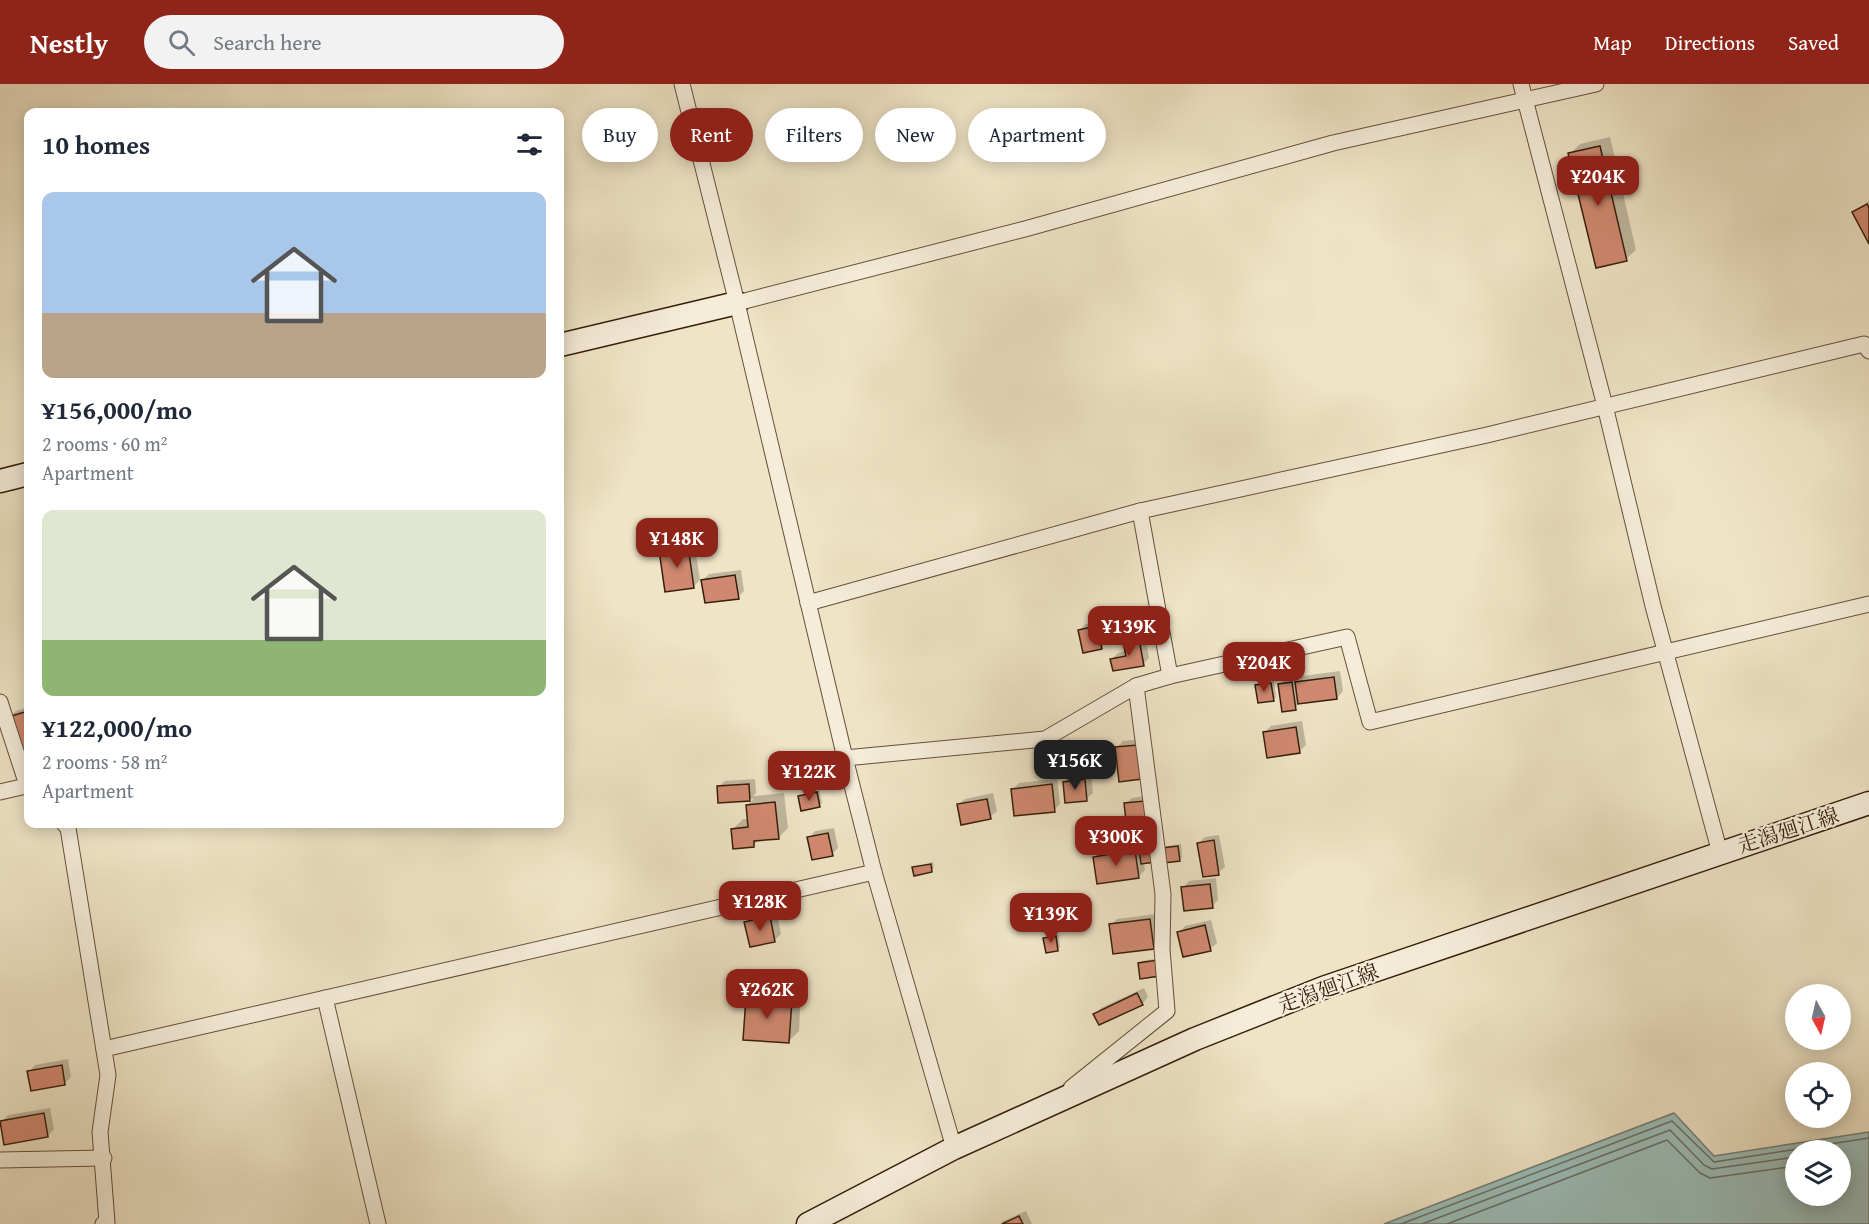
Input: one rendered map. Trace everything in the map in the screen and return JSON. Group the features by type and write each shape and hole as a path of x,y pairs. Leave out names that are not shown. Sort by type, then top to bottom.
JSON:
{"main road":[{"path":"564,344 737,303"},
{"path":"0,481 24,475"},
{"name":"走潟廻江線","path":"808,1224 954,1148 1055,1101 1195,1039 1323,988 1869,803"}],"street":[{"path":"682,84 874,872 954,1148"},
{"path":"1521,84 1720,853"},
{"path":"737,303 1026,229 1333,143 1596,84"},
{"path":"808,603 1140,511 1605,406 1864,344 1869,351"},
{"path":"1140,511 1170,676"},
{"path":"845,758 1045,739 1136,686 1170,676 1347,638 1370,722 1667,654 1869,604"},
{"path":"1055,1101 1167,1011 1162,949 1163,894 1136,686"},
{"path":"0,702 24,778"},
{"path":"0,792 24,788"},
{"path":"68,828 108,1075 100,1132 104,1158 107,1222 104,1224"},
{"path":"104,1049 874,872"},
{"path":"325,998 378,1224"},
{"path":"0,1160 104,1158"}],"water":[{"path":"1674,1113 1714,1156 1785,1145 1785,1206 1851,1206 1851,1140 1817,1140 1869,1132 1869,1224 1384,1224"}],"building":[{"path":"1600,146 1627,261 1596,268 1568,153"},
{"path":"1867,204 1869,208 1869,244 1852,212"},
{"path":"688,546 694,588 665,592 659,550"},
{"path":"735,575 739,599 705,603 701,580"},
{"path":"1097,626 1102,649 1083,653 1078,630"},
{"path":"1139,639 1144,666 1113,671 1110,659 1126,656 1123,642"},
{"path":"1334,677 1337,699 1298,704 1295,682"},
{"path":"1292,682 1296,710 1282,712 1278,684"},
{"path":"1271,683 1274,701 1258,703 1255,685"},
{"path":"24,712 24,756 20,758 8,717"},
{"path":"1296,727 1300,753 1267,758 1263,732"},
{"path":"1138,745 1142,779 1119,782 1115,747"},
{"path":"1085,779 1087,801 1065,803 1063,782"},
{"path":"749,784 750,801 718,803 717,786"},
{"path":"1052,784 1055,812 1014,816 1011,789"},
{"path":"817,792 820,807 801,811 798,796"},
{"path":"987,799 991,819 961,825 957,804"},
{"path":"1145,801 1147,819 1126,821 1124,803"},
{"path":"775,802 779,839 754,841 754,847 733,849 731,829 748,827 746,805"},
{"path":"1152,832 1156,862 1141,864 1137,834"},
{"path":"828,833 833,856 812,860 807,837"},
{"path":"1214,840 1219,875 1203,877 1197,843"},
{"path":"1178,846 1180,861 1164,863 1162,848"},
{"path":"1135,850 1139,878 1097,884 1093,857"},
{"path":"931,864 932,872 914,876 912,867"},
{"path":"1210,884 1213,908 1184,911 1181,887"},
{"path":"770,916 775,942 750,947 744,922"},
{"path":"1150,919 1154,949 1113,954 1109,924"},
{"path":"1205,925 1211,951 1183,957 1177,932"},
{"path":"1056,936 1058,951 1046,953 1043,938"},
{"path":"1158,960 1160,976 1140,979 1138,963"},
{"path":"1137,993 1143,1005 1099,1025 1093,1014"},
{"path":"746,997 792,1000 789,1043 743,1040"},
{"path":"62,1065 65,1085 31,1091 27,1071"},
{"path":"44,1113 48,1137 4,1145 0,1121"},
{"path":"1019,1216 1023,1224 1002,1224"}]}
